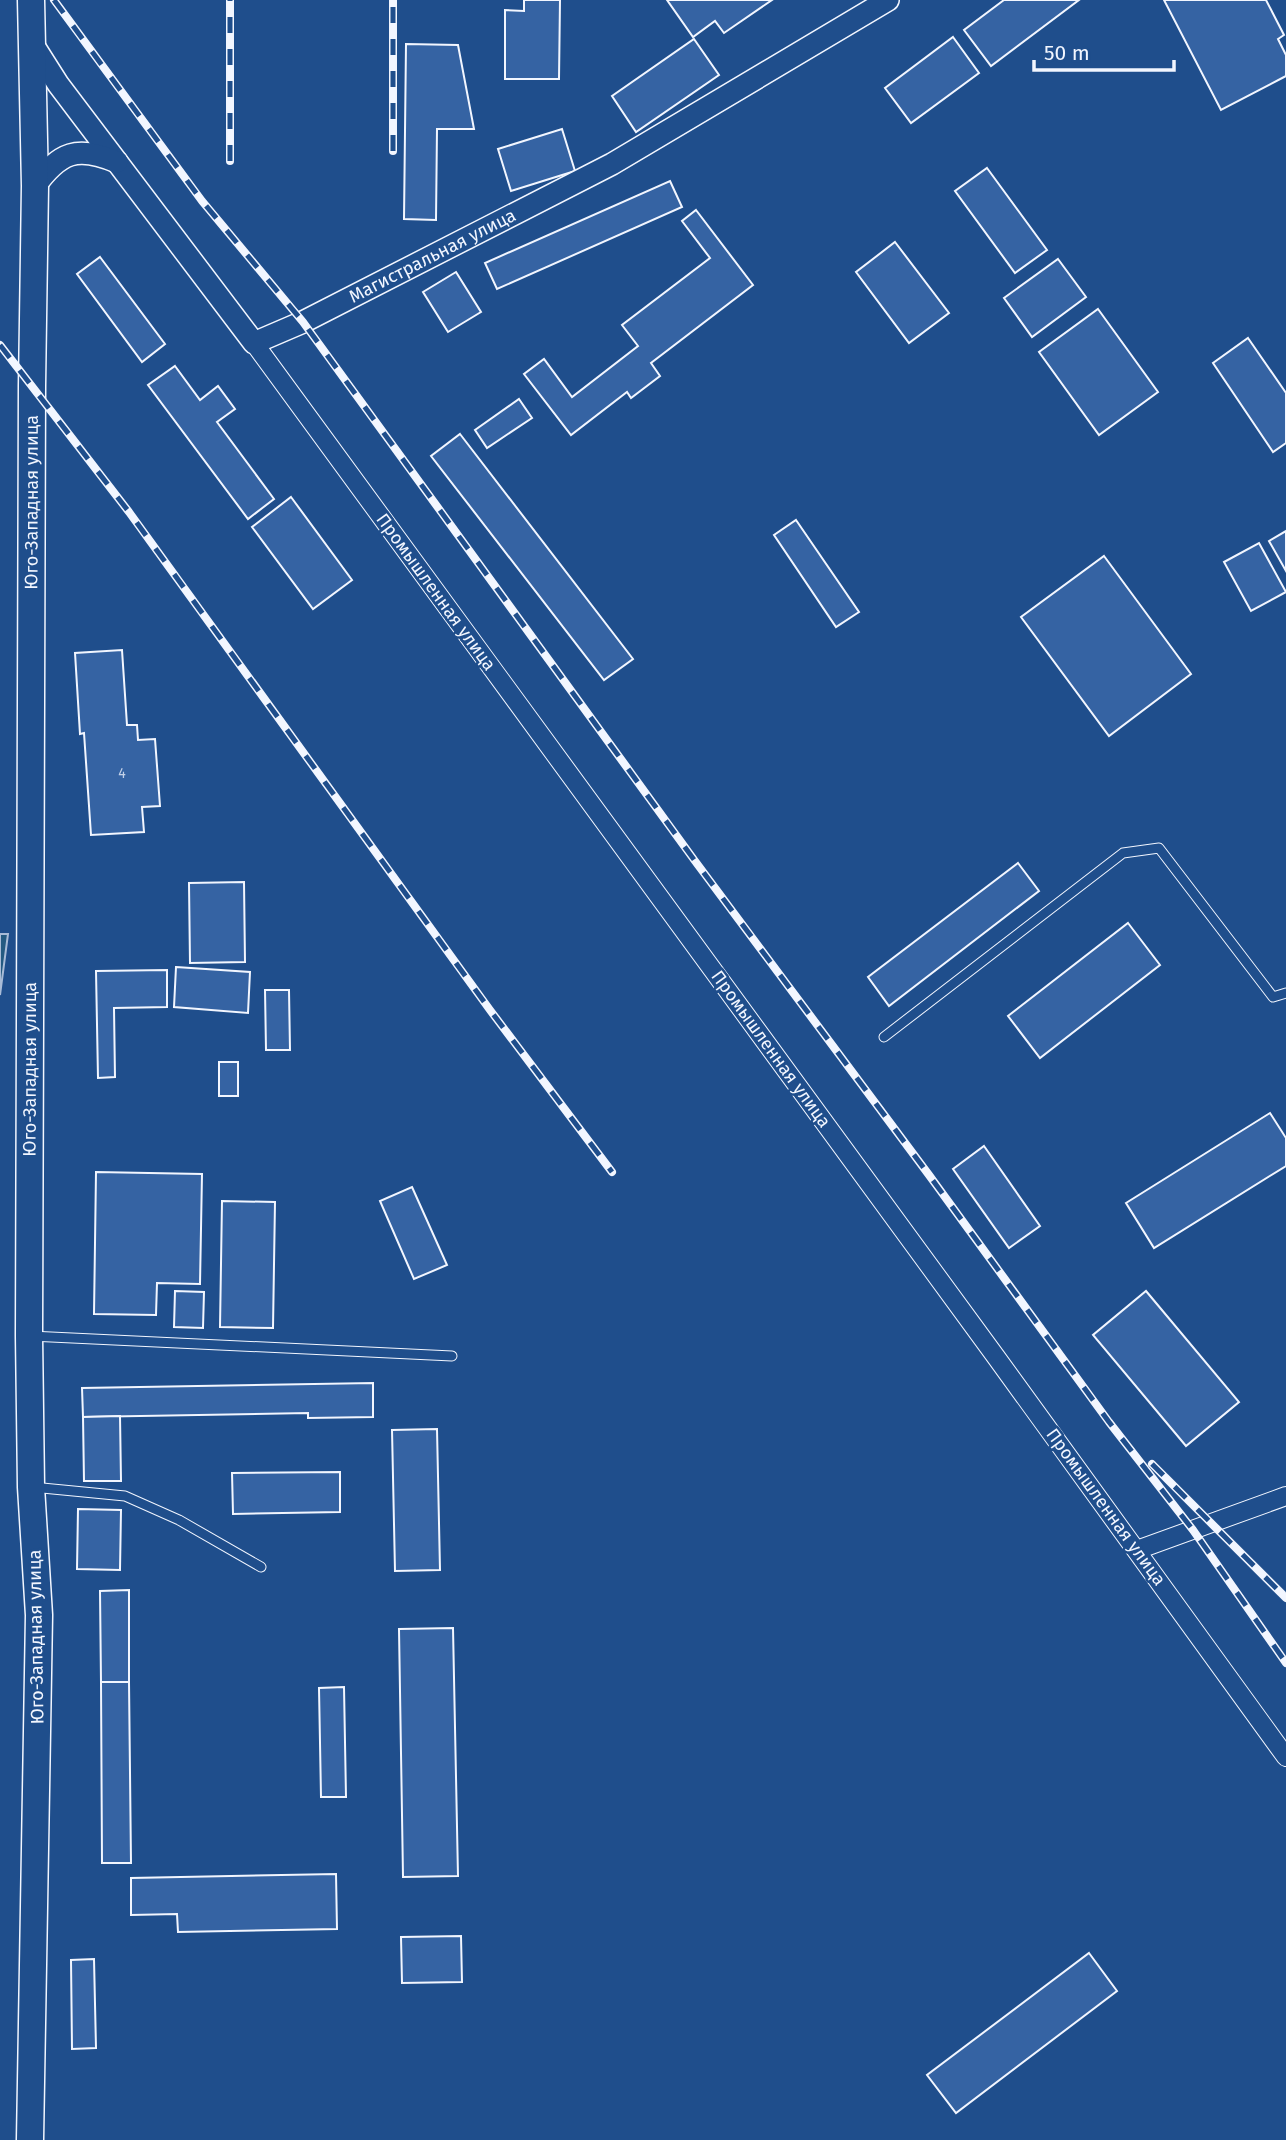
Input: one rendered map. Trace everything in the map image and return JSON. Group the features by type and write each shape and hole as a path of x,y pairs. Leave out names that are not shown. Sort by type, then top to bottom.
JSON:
{"main road":[{"name":"Юго-Западная улица","path":"30,2140 39,1615 31,1487 29,1336 35,186 31,0"}],"street":[{"name":"Магистральная улица","path":"254,343 303,322 612,164 888,0"},
{"path":"32,43 58,84 254,343"},
{"path":"35,186 47,170 62,157 79,152 99,155 117,162"},
{"name":"Промышленная улица","path":"254,343 1138,1550 1286,1757"},
{"path":"1138,1550 1286,1496"}],"lane":[{"path":"884,1037 1123,853 1159,848 1273,997 1286,993"},
{"path":"29,1336 452,1356"},
{"path":"31,1487 125,1496 179,1520 261,1567"}],"shaded area":[{"path":"0,934 8,934 0,995"}],"building":[{"path":"524,0 560,0 559,79 505,79 505,10 524,11"},
{"path":"667,0 772,0 724,33 715,21 693,37"},
{"path":"1004,0 1079,0 991,66 964,30"},
{"path":"1164,0 1266,0 1284,35 1278,39 1286,55 1286,76 1221,110"},
{"path":"953,37 979,73 911,123 885,88"},
{"path":"694,39 719,75 636,132 612,96"},
{"path":"406,44 458,45 474,129 437,129 436,220 404,219"},
{"path":"562,129 575,171 511,191 498,149"},
{"path":"987,168 1047,250 1015,273 955,191"},
{"path":"670,181 682,207 497,289 485,263"},
{"path":"696,210 753,285 651,363 660,376 631,398 627,392 571,435 524,374 544,359 572,397 638,346 622,325 710,258 682,221"},
{"path":"895,242 949,313 909,343 856,272"},
{"path":"100,257 165,344 142,362 77,274"},
{"path":"1058,259 1086,297 1032,337 1004,298"},
{"path":"456,272 481,312 448,332 423,292"},
{"path":"1098,309 1158,392 1099,435 1039,352"},
{"path":"1248,338 1286,393 1286,443 1273,452 1213,363"},
{"path":"175,366 200,400 218,386 235,409 217,422 274,499 248,519 148,385"},
{"path":"519,399 532,418 487,448 475,430"},
{"path":"460,434 633,659 604,680 431,456"},
{"path":"291,497 352,580 313,609 252,527"},
{"path":"796,520 859,612 836,627 774,535"},
{"path":"1286,531 1286,571 1269,541"},
{"path":"1259,543 1286,592 1251,611 1224,562"},
{"path":"1104,556 1191,674 1109,736 1021,617"},
{"path":"122,650 127,725 137,725 138,740 155,739 160,806 142,807 144,832 91,835 84,733 80,734 75,653"},
{"path":"1018,863 1039,891 889,1006 868,977"},
{"path":"244,882 245,962 190,963 189,883"},
{"path":"1128,923 1160,965 1040,1058 1008,1016"},
{"path":"176,967 250,972 248,1013 174,1007"},
{"path":"167,970 167,1007 114,1008 115,1077 98,1078 96,971"},
{"path":"265,990 289,990 290,1050 266,1050"},
{"path":"219,1062 238,1062 238,1096 219,1096"},
{"path":"1270,1113 1286,1138 1286,1166 1154,1248 1126,1203"},
{"path":"984,1146 1040,1226 1009,1248 953,1169"},
{"path":"96,1172 202,1174 200,1284 157,1283 156,1315 94,1314"},
{"path":"412,1187 447,1265 414,1279 380,1201"},
{"path":"222,1201 275,1202 273,1328 220,1327"},
{"path":"175,1291 204,1292 203,1328 174,1327"},
{"path":"1146,1291 1239,1402 1186,1446 1093,1335"},
{"path":"373,1383 373,1417 308,1418 308,1413 83,1417 82,1388"},
{"path":"120,1416 121,1481 84,1481 83,1417"},
{"path":"437,1429 440,1570 395,1571 392,1430"},
{"path":"340,1472 340,1512 233,1514 232,1473"},
{"path":"78,1509 121,1510 120,1570 77,1569"},
{"path":"129,1590 129,1682 101,1682 100,1591"},
{"path":"453,1628 458,1876 403,1877 399,1629"},
{"path":"101,1682 129,1682 131,1863 102,1863"},
{"path":"344,1687 346,1797 321,1797 319,1688"},
{"path":"336,1874 337,1929 178,1932 177,1914 131,1915 131,1878"},
{"path":"461,1936 462,1982 402,1983 401,1937"},
{"path":"1089,1953 1117,1991 956,2113 927,2075"},
{"path":"94,1959 96,2048 72,2049 71,1960"}],"railway":[{"path":"54,0 202,201 303,322 695,861 1109,1422 1193,1530 1286,1663"},
{"path":"230,0 230,161"},
{"path":"393,0 393,151"},
{"path":"0,345 129,512 490,1010 612,1172"},
{"path":"1152,1464 1286,1598"}]}
